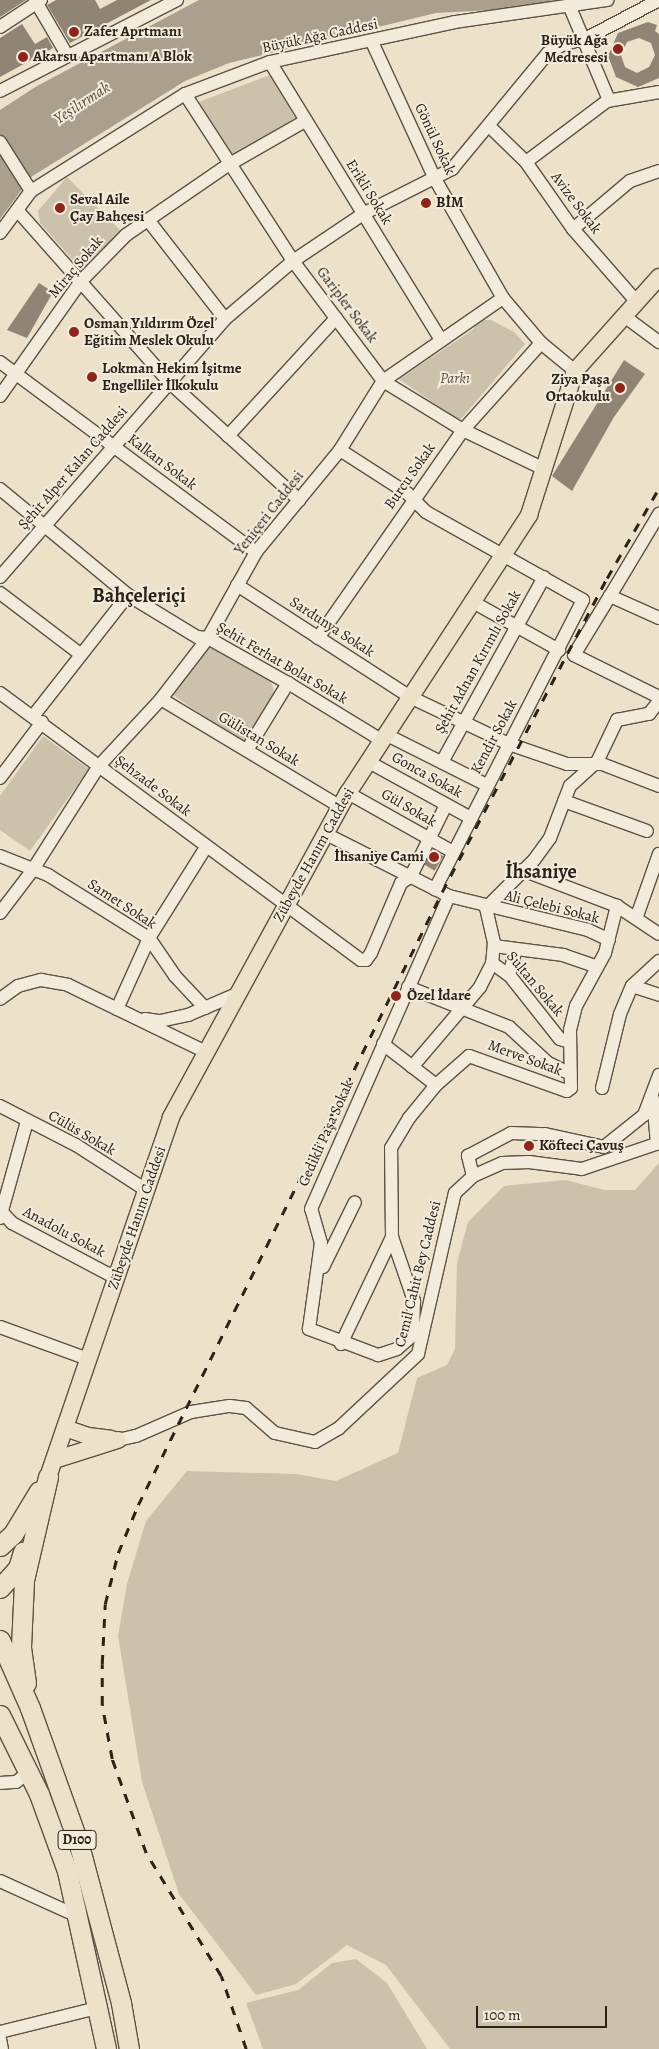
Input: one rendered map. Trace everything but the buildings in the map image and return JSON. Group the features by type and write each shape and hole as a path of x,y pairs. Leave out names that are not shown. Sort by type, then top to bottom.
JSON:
{"highway":[{"path":"4,1539 51,1468"},
{"path":"0,1588 18,1568 51,1468"},
{"path":"30,1708 21,1647 24,1580 51,1468"},
{"name":"D100","path":"0,1640 30,1708 79,1845 121,2003 129,2049"},
{"name":"D100","path":"0,1715 28,1773 67,1871 106,2049"}],"main road":[{"name":"Zübeyde Hanım Caddesi","path":"51,1468 171,1116 367,761 501,553 529,515 575,371 659,277"},
{"path":"65,1428 88,1436 118,1440"},
{"path":"51,1468 118,1440"}],"street":[{"path":"0,91 177,0"},
{"name":"Büyük Ağa Caddesi","path":"0,233 17,210 29,187 185,94 270,62 372,42 454,22 607,0"},
{"name":"Şehit Alper Kalan Caddesi","path":"0,577 116,447 169,382 225,319 293,261 363,214 435,180 452,168 548,53 581,40 659,0"},
{"path":"0,27 38,1 67,55"},
{"path":"569,5 581,40 609,100"},
{"name":"Gönül Sokak","path":"372,42 435,180 503,298"},
{"name":"Erikli Sokak","path":"270,62 442,340"},
{"path":"526,162 609,100 659,92"},
{"name":"Garipler Sokak","path":"185,94 228,165 293,261 383,380 463,430 544,468"},
{"name":"Miraç Sokak","path":"0,396 81,281 126,235 228,165 305,121"},
{"name":"Avize Sokak","path":"488,126 526,162 573,229 637,302"},
{"path":"0,142 29,187"},
{"path":"573,229 630,180 659,171"},
{"path":"17,210 169,382 299,500"},
{"path":"148,220 225,319"},
{"path":"503,298 541,343 575,371"},
{"name":"Yeniçeri Caddesi","path":"0,913 32,872 99,766 161,698 208,638 256,552 340,450 383,380 503,298"},
{"path":"624,316 659,342"},
{"path":"228,436 336,318"},
{"name":"Burcu Sokak","path":"318,638 463,430 541,343"},
{"name":"Kalkan Sokak","path":"0,362 256,552"},
{"path":"340,450 413,500 426,512 544,577"},
{"name":"Şehit Ferhat Bolat Sokak","path":"0,489 128,595 197,637 208,638 383,737 442,762 487,785"},
{"path":"659,514 574,655 659,697"},
{"name":"Kendir Sokak","path":"435,889 583,600 544,577"},
{"name":"Şehit Adnan Kırımlı Sokak","path":"442,762 544,577"},
{"name":"Sardunya Sokak","path":"237,585 410,697 509,744 567,764 602,764 659,786"},
{"path":"0,593 80,654"},
{"path":"0,778 80,654 128,595"},
{"path":"610,596 659,618"},
{"path":"471,601 559,650"},
{"path":"247,750 288,683"},
{"name":"Şehzade Sokak","path":"0,693 38,718 286,907 366,960 401,883 411,876"},
{"name":"Gülistan Sokak","path":"161,698 247,750 344,800"},
{"path":"486,908 550,838 570,786 595,765 618,720 654,716 659,701"},
{"name":"Gonca Sokak","path":"367,761 470,818"},
{"name":"Gül Sokak","path":"344,800 454,852"},
{"path":"564,801 646,831"},
{"path":"411,876 446,805"},
{"name":"Ali Çelebi Sokak","path":"326,834 449,896 486,908 588,930 609,940"},
{"path":"117,1009 149,938 206,847"},
{"path":"637,916 659,854"},
{"name":"Samet Sokak","path":"0,856 32,872 48,875 149,938 175,976 205,1008"},
{"path":"522,870 617,906 637,916 659,934"},
{"name":"Gedikli Paşa Sokak","path":"413,1335 397,1349 378,1355 341,1344 309,1330 321,1243 311,1209 449,896"},
{"name":"Merve Sokak","path":"436,1086 469,1056 567,1091 572,1087 570,1042 576,1006 609,940 617,906"},
{"name":"Sultan Sokak","path":"486,908 494,946 492,963 509,975 560,1039 570,1042"},
{"path":"494,946 515,952 562,955 597,967"},
{"path":"509,975 515,952"},
{"path":"602,1088 620,1014 632,986 659,961"},
{"path":"412,1067 480,987 492,963"},
{"path":"0,998 18,986 41,980 68,985 206,1052"},
{"path":"632,986 659,995"},
{"path":"408,987 464,1007 509,1028 548,1063 571,1074"},
{"path":"138,1018 160,1021 205,1008 237,994"},
{"path":"383,1044 436,1086 391,1148 392,1237 414,1301 413,1335 418,1354"},
{"path":"656,1081 658,1143"},
{"path":"473,1176 468,1156 512,1133 545,1134 604,1147 644,1115 656,1081"},
{"name":"Cülüs Sokak","path":"0,1106 76,1145 146,1190"},
{"path":"1,1214 27,1120"},
{"name":"Cemil Cahit Bey Caddesi","path":"118,1440 136,1436 191,1412 230,1406 246,1408 276,1433 315,1442 339,1428 418,1354 455,1193 473,1176 502,1163 529,1162 582,1169 658,1143"},
{"path":"318,1275 355,1202"},
{"name":"Anadolu Sokak","path":"1,1214 12,1223 116,1278"},
{"path":"341,1344 392,1237"},
{"path":"0,1327 88,1359"},
{"path":"0,1783 16,1782 28,1773"},
{"path":"0,1881 77,1916"},
{"path":"0,2032 97,2008"},
{"path":"0,2039 2,2049"}],"green space":[{"path":"270,75 295,118 233,155 199,102"},
{"path":"67,177 121,231 81,269 40,223 38,211"},
{"name":"Parkı","path":"481,320 491,320 514,332 525,344 461,419 455,418 399,379 474,329 473,324"},
{"path":"214,647 271,681 274,692 250,737 242,742 173,695 204,650"},
{"path":"43,736 89,769 30,851 0,830 0,796"},
{"path":"659,1163 659,2049 450,2049 386,1965 347,1945 296,1984 256,1995 179,1894 142,1782 118,1636 127,1584 146,1521 187,1471 296,1474 336,1481 398,1453 417,1378 447,1365 455,1349 457,1263 468,1222 504,1186 566,1180 604,1190 635,1190"},
{"path":"356,1959 387,1983 427,2049 263,2049 246,2003 298,1990 332,1963"}],"water":[{"name":"Yeşilırmak","path":"199,0 555,0 510,9 436,13 229,63 185,81 31,177 0,219 0,110 37,86"}],"railway":[{"path":"246,2049 221,1976 146,1853 112,1759 102,1705 102,1664 105,1604 118,1553 138,1505 442,892 607,578 659,488"}],"place":[{"name":"Zafer Aprtmanı","path":"74,32"},
{"name":"Büyük Ağa Medresesi","path":"618,49"},
{"name":"Akarsu Apartmanı A Blok","path":"23,57"},
{"name":"BİM","path":"426,203"},
{"name":"Seval Aile Çay Bahçesi","path":"60,208"},
{"name":"Osman Yıldırım Özel Eğitim Meslek Okulu","path":"74,332"},
{"name":"Lokman Hekim İşitme Engelliler İlkokulu","path":"92,377"},
{"name":"Ziya Paşa Ortaokulu","path":"620,388"},
{"name":"İhsaniye Cami","path":"434,857"},
{"name":"Özel İdare","path":"396,996"},
{"name":"Köfteci Çavuş","path":"529,1146"}],"district":[{"name":"Bahçeleriçi","path":"139,595"},
{"name":"İhsaniye","path":"541,871"}]}
